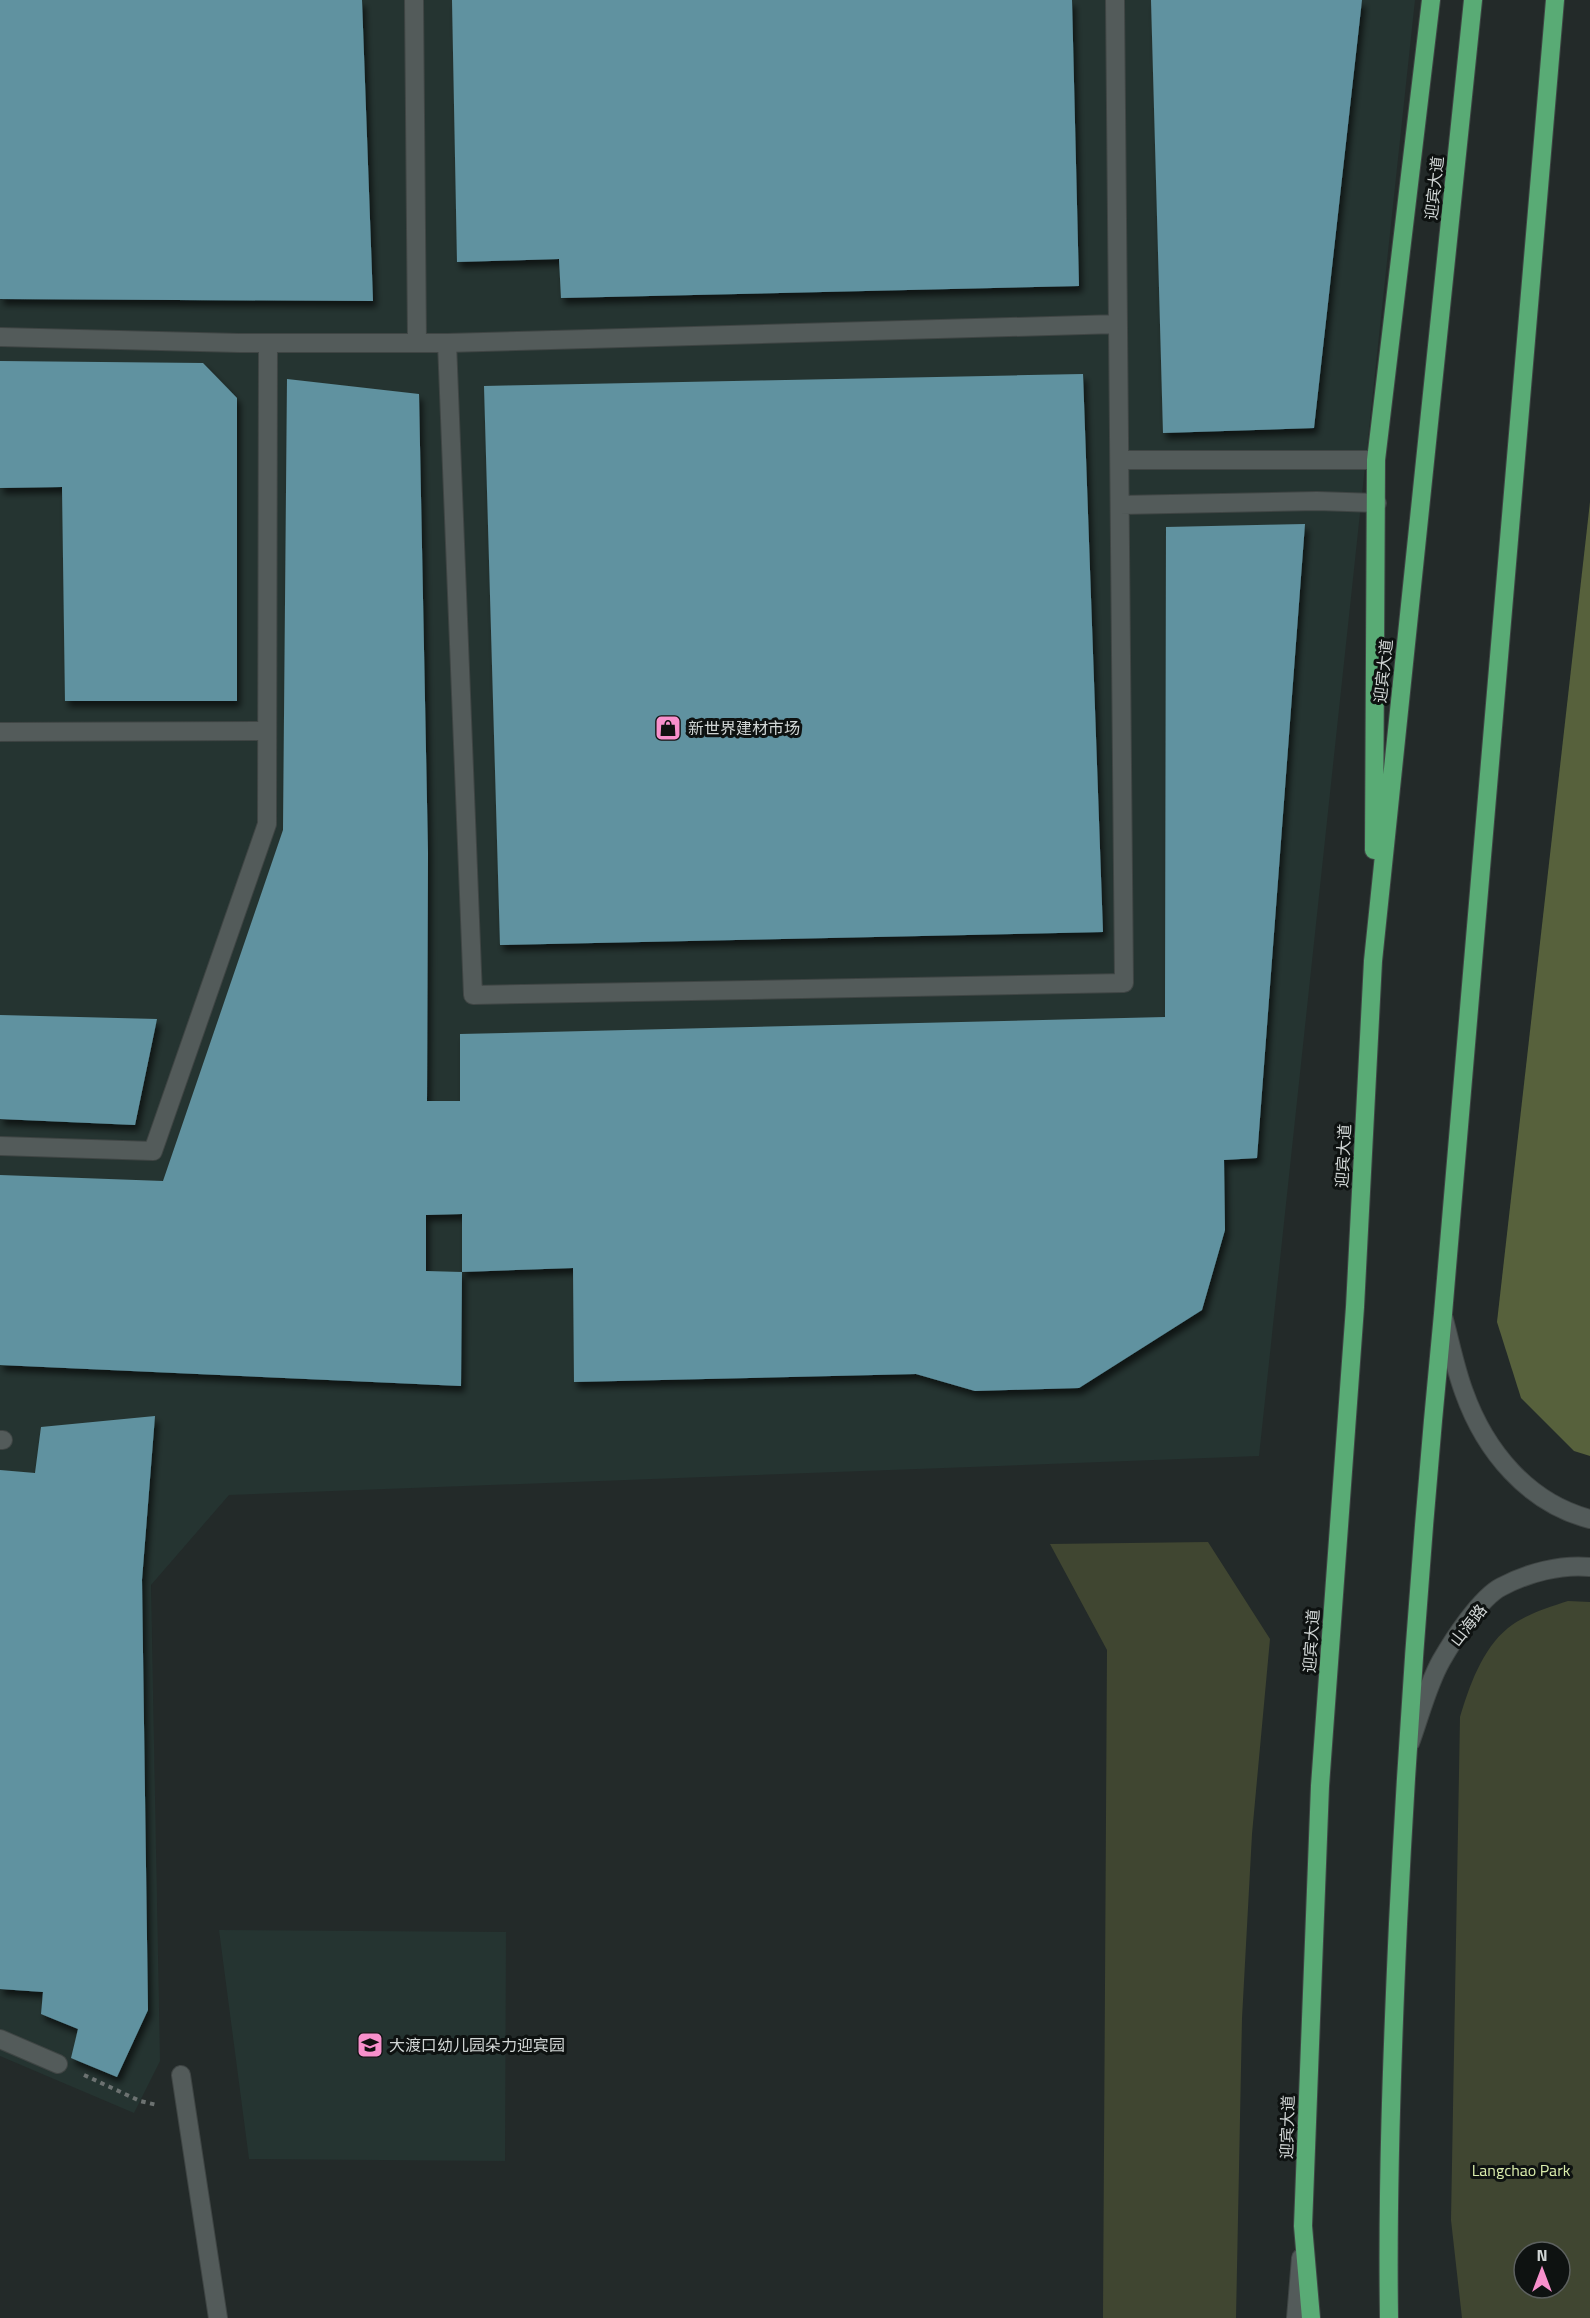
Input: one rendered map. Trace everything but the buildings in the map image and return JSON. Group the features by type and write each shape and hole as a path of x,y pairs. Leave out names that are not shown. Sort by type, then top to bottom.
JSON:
{"highway":[{"path":"1373,961 1376,460 1431,0"},
{"name":"迎宾大道","path":"1311,2318 1303,2226 1320,1786 1355,1307 1373,961 1473,0"},
{"path":"1389,2318 1388,2237 1394,2012 1406,1753 1422,1533 1443,1314 1555,0"}],"main road":[{"path":"414,0 417,343"},
{"path":"447,343 473,995 1124,983 1115,0"},
{"path":"0,337 268,343 447,343 1118,324"},
{"path":"0,1146 153,1151 267,824 268,343"},
{"path":"1120,460 1376,460"},
{"path":"1120,505 1317,501 1377,503"},
{"path":"0,732 267,731"},
{"path":"1443,1314 1464,1393 1485,1439 1510,1472 1543,1499 1590,1519"},
{"name":"山海路","path":"1406,1753 1440,1663 1469,1618 1500,1587 1538,1572 1579,1566 1590,1567"},
{"path":"0,2039 58,2064"},
{"path":"182,2075 218,2318"},
{"path":"1296,2318 1303,2226"},
{"path":"1388,2237 1398,2318"}],"path":[{"path":"58,2064 140,2100 187,2112"}],"shaded area":[{"name":"新世界建材市场","path":"0,0 1415,0 1259,1456 229,1495 151,1585 160,2061 134,2113 0,2056"},
{"name":"大渡口幼儿园朵力迎宾园","path":"219,1930 506,1932 505,2161 249,2159"}],"green space":[{"path":"1590,502 1590,1456 1574,1451 1521,1398 1497,1322"},
{"path":"1208,1542 1270,1639 1252,1834 1242,2018 1236,2318 1103,2318 1107,1650 1050,1544"},
{"name":"Langchao Park","path":"1568,1601 1590,1602 1590,2318 1462,2318 1451,2220 1460,1717 1478,1669 1491,1647 1508,1628 1537,1612"}],"place":[{"name":"新世界建材市场","path":"668,728"},
{"name":"大渡口幼儿园朵力迎宾园","path":"370,2045"}]}
